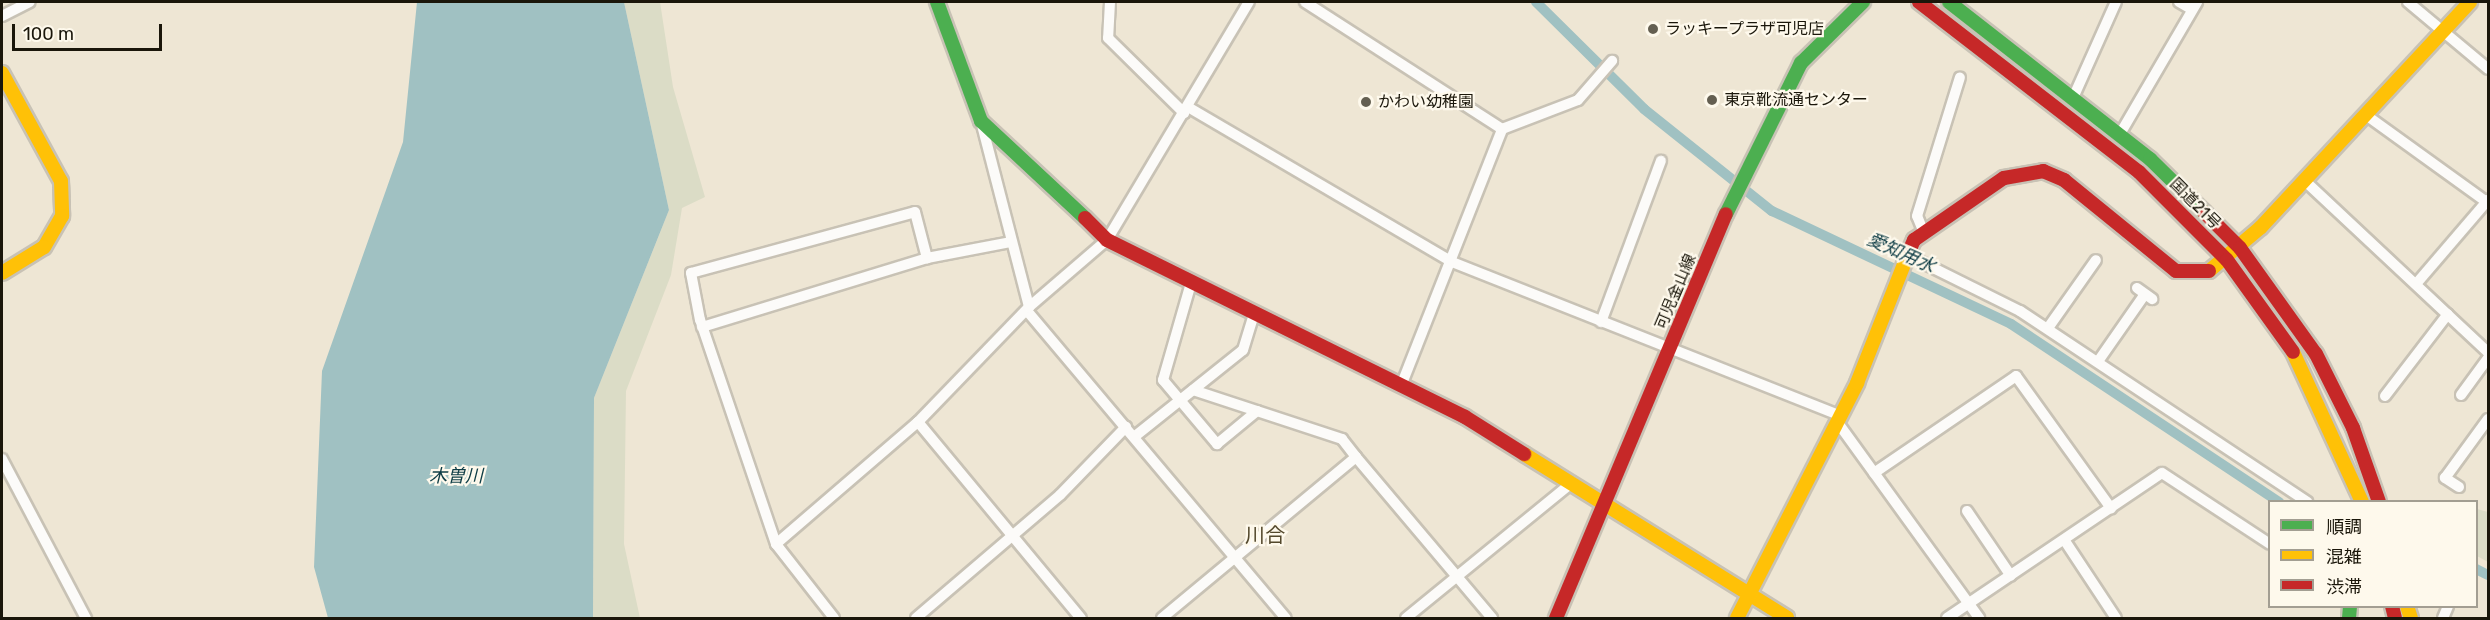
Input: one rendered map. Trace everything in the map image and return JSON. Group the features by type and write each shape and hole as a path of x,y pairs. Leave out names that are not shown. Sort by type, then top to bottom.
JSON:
{"main road":[{"path":"937,2 981,121 1045,176 1107,240 1191,284 1465,417 1751,593 1787,618"},
{"name":"可児金山線","path":"1556,618 1745,169 1801,63 1863,2"},
{"name":"国道21号","path":"1919,2 2139,172 2227,260 2300,362 2362,500"},
{"name":"国道21号","path":"1949,2 2120,134 2240,248 2316,354 2353,428 2379,500"},
{"path":"1737,618 1840,420 1904,257 1924,233 2004,178 2043,171 2064,180 2176,270 2204,275 2227,260 2240,248 2470,2"},
{"path":"2,73 61,181 62,216 44,247 2,273"}],"street":[{"path":"2,16 30,2"},
{"path":"1110,2 1108,38 1186,110 1452,262 1840,420 1874,473 1979,618"},
{"path":"776,544 918,422 1029,310 1107,240 1248,2"},
{"path":"1305,2 1502,129"},
{"path":"2073,98 2116,2"},
{"path":"2120,134 2194,5 2179,2"},
{"path":"2408,2 2488,69"},
{"path":"1401,386 1452,262 1502,129 1578,100 1612,61"},
{"path":"1924,233 1917,216 1960,77"},
{"path":"2366,115 2488,202 2416,284"},
{"path":"981,121 1029,310 1286,618"},
{"path":"1601,322 1661,161"},
{"path":"2305,181 2488,352"},
{"path":"834,618 776,544 702,327 691,273 915,212 927,258"},
{"path":"702,327 927,258 1011,242"},
{"path":"1904,257 2048,328 2306,500"},
{"path":"2048,328 2096,260"},
{"path":"1191,284 1163,380 1218,444 1257,411"},
{"path":"2099,360 2145,294"},
{"path":"2385,396 2448,314"},
{"path":"1134,438 1243,350 1254,315"},
{"path":"2461,395 2488,358"},
{"path":"1874,473 2016,376 2111,508"},
{"path":"1193,390 1342,439 1492,618"},
{"path":"2459,487 2445,478 2488,419"},
{"path":"918,422 1081,618"},
{"path":"916,618 1012,536 1126,427"},
{"path":"1162,618 1356,457"},
{"path":"2,459 86,618"},
{"path":"1947,618 2065,541 2162,473 2268,543"},
{"path":"1406,618 1573,482"},
{"path":"1967,511 2011,576"},
{"path":"2065,541 2116,618"}],"green space":[{"path":"624,2 660,2 673,87 705,197 682,208 671,275 626,391 624,544 640,618 593,618 594,398 669,210"},
{"path":"2478,509 2488,512 2488,562 2478,557"}],"water":[{"name":"木曽川","path":"417,2 624,2 669,210 594,398 593,618 328,618 314,567 322,371 403,142"}],"waterway":[{"name":"愛知用水","path":"1536,2 1644,109 1772,211 2011,324 2276,500"},
{"name":"愛知用水","path":"2478,570 2488,575"}],"traffic: fast":[{"path":"937,2 981,121 1085,218"},
{"path":"1726,214 1801,63 1863,2"},
{"path":"1949,2 2150,159 2204,212"},
{"path":"2349,618 2350,608"}],"traffic: slow":[{"path":"2209,271 2261,227 2470,2"},
{"path":"2,73 61,181 62,216 44,247 2,273"},
{"path":"1737,618 1857,383 1910,249"},
{"path":"2293,352 2361,500"},
{"path":"1524,454 1787,618"},
{"path":"2408,608 2411,618"}],"traffic: jam":[{"path":"1919,2 2139,172 2227,260 2293,352"},
{"path":"1910,249 1914,240 2004,178 2043,171 2064,180 2176,271 2209,271"},
{"path":"2204,212 2240,248 2316,354 2353,428 2378,500"},
{"path":"1556,618 1726,214"},
{"path":"1085,218 1107,240 1465,417 1524,454"},
{"path":"2392,608 2395,618"}],"place":[{"name":"ラッキープラザ可児店","path":"1653,29"},
{"name":"東京靴流通センター","path":"1712,100"},
{"name":"かわい幼稚園","path":"1366,102"}],"district":[{"name":"川合","path":"1265,535"}]}
